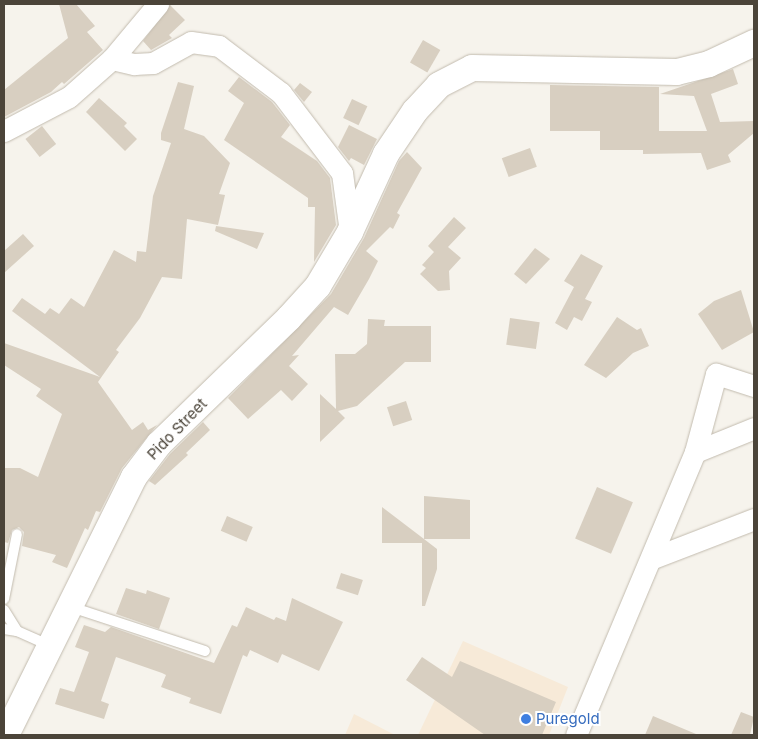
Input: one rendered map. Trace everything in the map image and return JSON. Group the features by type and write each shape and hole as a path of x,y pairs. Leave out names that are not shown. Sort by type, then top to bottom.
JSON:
{"street":[{"path":"4,131 69,97 112,59 158,4"},
{"path":"112,59 134,64 153,63 191,42 219,46 281,93 342,173 350,232"},
{"name":"Pido Street","path":"6,735 134,477 159,444 289,318 318,286 350,232 386,154 415,111 439,85 472,68 677,72 709,64 754,42"},
{"path":"576,735 653,558 695,452 716,374 754,386"},
{"path":"695,452 754,428"},
{"path":"653,558 754,519"}],"lane":[{"path":"4,599 17,534"},
{"path":"70,607 205,651"},
{"path":"4,610 17,631"},
{"path":"4,629 17,631 51,646"}],"shaded area":[{"path":"463,641 568,687 549,735 418,735"},
{"path":"354,714 395,735 345,735"}],"building":[{"path":"59,4 76,4 95,26 87,32 103,50 64,84 62,82 51,92 4,117 4,90 68,38"},
{"path":"170,5 185,20 169,35 172,38 151,50 143,41"},
{"path":"423,40 440,50 427,73 410,63"},
{"path":"733,69 738,84 711,94 720,122 754,121 754,133 728,155 731,162 707,170 701,153 643,154 643,150 600,150 600,131 550,131 550,85 659,87 659,131 707,131 694,96 660,94"},
{"path":"239,77 272,102 290,125 281,137 317,161 330,178 336,225 314,262 315,207 308,207 308,198 224,140 244,103 228,91"},
{"path":"178,82 194,86 184,129 204,136 230,163 219,194 225,195 218,225 187,219 182,279 162,277 140,318 116,350 119,352 98,382 132,430 143,422 148,430 157,425 122,468 100,512 96,511 88,530 85,528 67,568 52,562 56,555 22,546 24,532 19,527 12,530 8,543 4,542 4,468 20,468 38,477 62,414 36,396 41,389 4,365 4,343 100,377 12,311 22,298 45,314 50,308 59,314 71,298 84,307 114,250 136,262 137,251 146,252 153,196 171,143 161,140 161,133"},
{"path":"300,83 312,92 304,102 294,90"},
{"path":"99,98 127,123 124,126 137,139 125,151 86,112"},
{"path":"352,99 367,106 359,125 343,118"},
{"path":"349,125 377,139 364,165 351,158 349,161 338,147"},
{"path":"42,126 56,144 40,157 25,139"},
{"path":"530,148 537,167 509,177 502,158"},
{"path":"407,152 422,168 397,213 400,215 393,229 390,227 366,251 378,261 369,279 348,315 334,307 292,356 299,355 289,366 308,384 292,401 281,390 248,419 228,398 331,294 364,238 399,161"},
{"path":"454,217 466,228 448,247 461,258 449,271 450,290 438,291 420,274 426,268 422,265 434,252 428,246"},
{"path":"216,226 264,233 257,249 215,231"},
{"path":"23,234 34,246 4,273 4,251"},
{"path":"535,248 550,259 526,284 514,274"},
{"path":"581,254 603,266 585,299 592,302 582,321 574,317 567,330 555,323 574,287 564,281"},
{"path":"741,290 754,332 722,350 698,314 714,301"},
{"path":"617,317 637,330 641,328 649,346 633,353 606,378 584,365"},
{"path":"510,318 540,322 536,349 506,345"},
{"path":"368,319 385,320 384,326 431,326 431,362 405,362 357,406 338,411 345,418 320,442 320,394 336,409 335,354 355,354 367,344"},
{"path":"406,401 412,420 393,426 387,407"},
{"path":"203,422 210,430 186,453 188,455 155,485 149,481 170,454"},
{"path":"597,487 633,502 611,554 575,539"},
{"path":"424,496 470,500 470,539 424,539"},
{"path":"382,507 437,549 437,569 425,606 422,606 422,543 382,543"},
{"path":"227,516 253,527 247,542 221,531"},
{"path":"341,573 363,580 358,595 336,588"},
{"path":"126,588 146,594 147,590 170,598 159,629 116,614"},
{"path":"292,598 343,622 319,671 282,654 278,663 250,650 247,657 243,655 221,714 189,703 191,698 161,687 166,675 116,657 101,701 109,704 104,719 55,704 60,688 74,692 89,652 75,647 84,625 105,632 111,627 214,663 232,625 237,627 246,607 274,620 276,617 286,621"},
{"path":"422,657 452,677 460,661 556,702 542,735 485,735 406,680"},
{"path":"741,712 754,717 750,735 731,735"},
{"path":"653,716 696,734 696,735 645,735"}],"place":[{"name":"Puregold","path":"526,719"}]}
